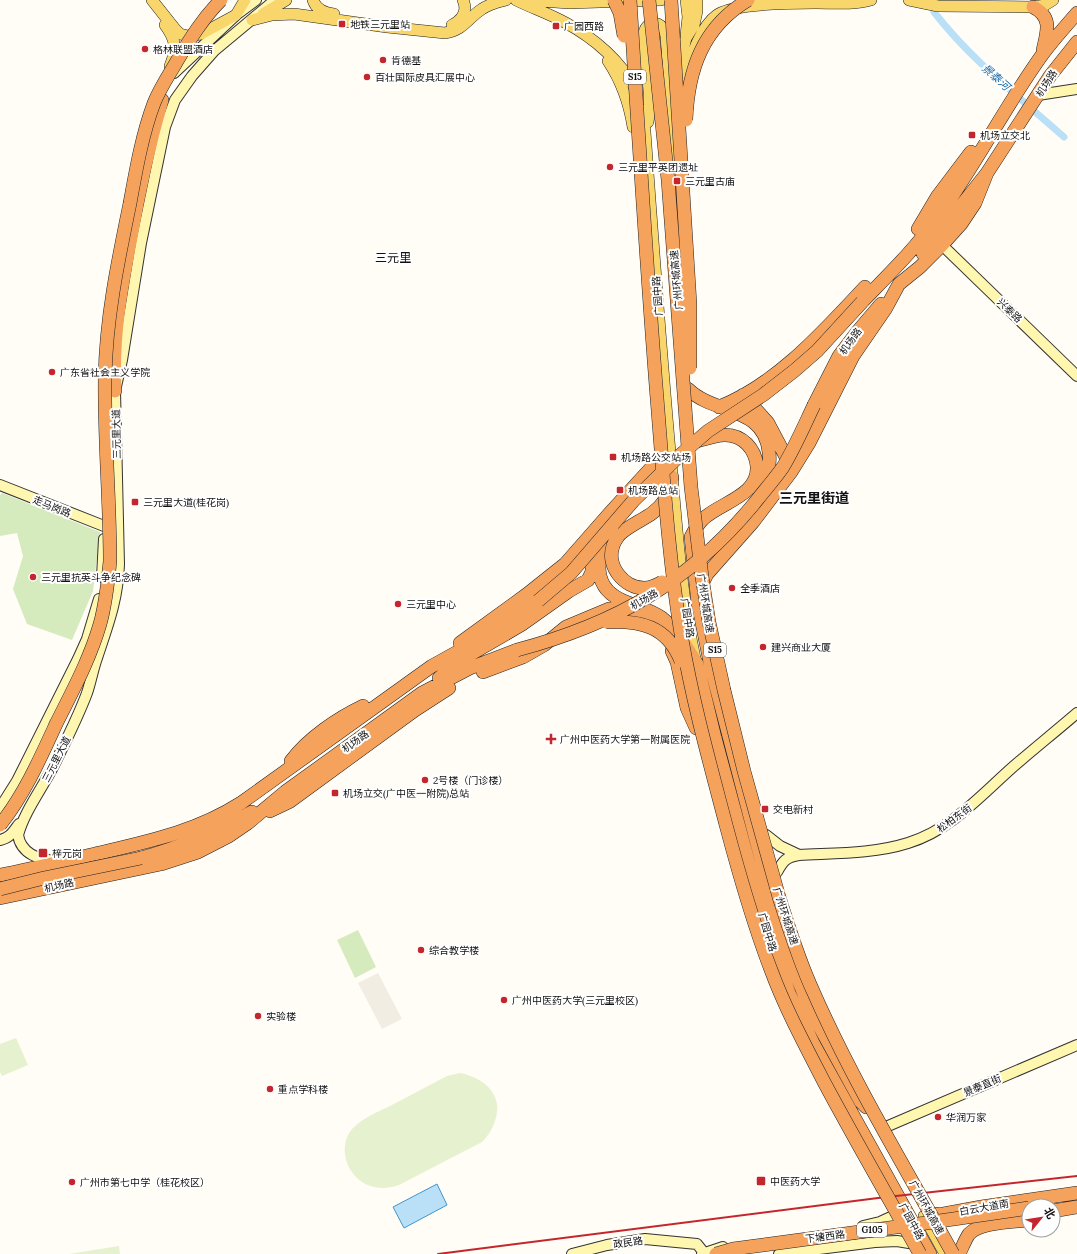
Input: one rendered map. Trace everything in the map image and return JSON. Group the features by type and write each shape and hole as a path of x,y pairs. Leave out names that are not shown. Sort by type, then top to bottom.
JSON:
{"highway":[{"path":"0,825 23,792 40,759 90,654 102,614 108,587 110,561 105,376 107,334 113,289 141,149 150,113 161,88 189,42 206,16 221,0"},
{"path":"614,0 622,19 640,153"},
{"name":"S15","path":"630,0 659,422 672,568 688,671 712,775 757,931 782,996 796,1027 836,1104 920,1254"},
{"name":"广州环城高速","path":"649,0 668,180 691,438 697,538 714,648 744,771 768,859 788,924 812,989 838,1045 953,1254"},
{"path":"671,0 679,191 691,330 691,438 726,434 739,438 746,443 753,452 757,465 756,478 749,489 703,520 691,537"},
{"path":"679,191 686,105 693,70 700,52 714,29 731,11 748,0"},
{"path":"1033,7 1039,10 1047,21 1047,34 1042,55"},
{"name":"机场路","path":"67,861 138,845 193,828 231,809 283,772 302,747 315,736 362,706 390,696 432,666 490,634 538,601 571,572 691,438 717,425 769,391 794,371 827,340 924,235 961,182 1042,55 1077,13"},
{"path":"115,391 114,362 119,300 140,186 152,133 167,86 189,42"},
{"name":"机场路","path":"2,893 146,867 181,858 219,841 259,815 285,792 368,738 422,693 470,668 517,650 570,635 598,623 659,590 686,570 727,534 754,504 783,466 832,370 848,343 868,317 899,284 987,173 1056,67 1077,42"},
{"path":"918,230 937,197 983,134 1007,108"},
{"path":"698,604 701,585 706,574 763,510 796,464 809,443 853,356 886,308 899,284 920,267 942,245 968,214 981,190 987,173"},
{"path":"719,407 743,395 775,373 811,342 850,303 961,182"},
{"path":"688,389 702,400 748,418 762,432 768,446 769,456 766,480 754,504"},
{"path":"743,395 768,423 786,457 796,464"},
{"path":"432,666 447,653 553,574 576,553 652,467 658,458"},
{"path":"672,477 668,493 662,504 651,513 624,529 612,546 612,555 614,568 620,577 634,586 646,588 659,584 686,570"},
{"path":"624,512 607,536 599,557 599,571 601,580 606,589 612,594 625,602 650,611 662,618 680,638 696,664"},
{"name":"广园中路","path":"691,537 698,604 717,693 782,939 801,988 822,1032 861,1102"},
{"path":"422,693 459,661 516,629 588,580 592,574 592,566 587,558 576,553"},
{"path":"259,815 279,808 289,802 368,738 445,690 522,657 544,645 566,627 614,608 627,611 641,617 656,629 665,639 677,662 687,708 696,728"},
{"path":"598,623 632,622 650,627 659,631 674,646 681,662 696,728"},
{"name":"广园中路","path":"696,664 759,905 780,972 804,1025 930,1254"},
{"path":"2,893 44,878 141,858 167,850 209,833 249,813 285,792"},
{"path":"2,876 67,861"},
{"path":"861,1102 888,1126 938,1215"},
{"name":"白云大道南","path":"938,1215 1077,1193"},
{"path":"1061,1203 1077,1200"},
{"path":"981,1207 978,1217 986,1225"},
{"path":"1061,1210 1077,1207"},
{"name":"下塘西路","path":"707,1254 733,1249 1021,1209"},
{"path":"1061,1215 1077,1213"},
{"name":"下塘西路","path":"737,1254 927,1230 1021,1216"},
{"name":"白云大道南","path":"959,1254 969,1234 978,1228 986,1225 1021,1221"}],"main road":[{"path":"146,0 171,34 175,47 170,66 156,92"},
{"path":"152,0 174,29 184,36 195,36 201,34 236,15 245,0"},
{"name":"三元里大道","path":"0,808 21,774 87,639 97,610 102,582 104,526 99,389 102,329 118,238 147,112 156,92 193,54 236,15 256,0"},
{"name":"三元里大道","path":"67,861 47,860 28,852 22,845 18,835 24,817 54,765 79,711 90,682 96,658 109,626 117,592 119,575 115,391 122,360 143,229 161,143 170,112 182,89 202,64 225,41 275,0"},
{"path":"252,20 286,0"},
{"path":"313,0 319,9 330,14 444,27 451,26 460,19 466,10 463,0"},
{"path":"252,20 278,14 294,14 387,27 445,33 454,32 461,28 474,15 487,6 506,0"},
{"name":"广园中路","path":"516,0 567,23 608,53 634,86 642,108 652,215 672,477 687,618 696,664"},
{"path":"525,0 569,3 661,0"},
{"path":"686,0 688,17 686,38 679,87 674,109 671,137 679,191 678,246 688,389"},
{"path":"671,108 676,75 686,38 694,25 697,11 697,0"},
{"path":"671,137 682,85 689,63 706,26 716,16 729,9 767,4 848,3 871,0"},
{"path":"909,0 938,6 1033,7 1045,5 1053,0"},
{"path":"645,132 649,116 649,98 644,39 648,25 655,23 664,29 666,36 671,108"},
{"path":"592,40 615,72 628,101 635,144 658,458"},
{"path":"671,108 679,87"},
{"path":"1038,96 1077,89"},
{"name":"广园中路","path":"671,108 662,155 663,196 691,537"},
{"path":"663,196 679,191"},
{"path":"642,230 652,215"},
{"path":"666,227 678,246"},
{"name":"兴泰路","path":"942,245 1077,376"},
{"path":"672,308 682,287"},
{"path":"647,293 658,309"},
{"path":"676,362 688,389"},
{"path":"658,458 667,419 654,399 663,367"},
{"name":"走马岗路","path":"0,485 104,526"},
{"path":"706,574 718,644 733,708 766,836 790,915 809,971 828,1013 844,1047 888,1126"},
{"path":"35,781 96,658"},
{"path":"717,693 733,708"},
{"name":"松柏东街","path":"800,855 872,850 891,847 908,843 939,830 958,816 1077,713"},
{"path":"696,728 739,891 765,966 778,998 800,1047 914,1254"},
{"path":"703,758 715,738"},
{"path":"732,749 750,774"},
{"path":"715,803 736,819"},
{"path":"746,807 766,836 780,846 800,855"},
{"path":"0,840 10,836 24,817"},
{"path":"769,892 777,872 785,860 790,857 800,855"},
{"name":"景泰直街","path":"888,1126 1077,1045"},
{"path":"844,1047 845,1074"},
{"name":"广园中路","path":"861,1102 945,1254"},
{"path":"848,1107 848,1135"},
{"path":"938,1215 959,1254"},
{"name":"下塘西路","path":"707,1254 737,1244 869,1225 893,1216"},
{"name":"政民路","path":"572,1254 607,1245 645,1238 697,1244 707,1254"},
{"name":"下塘西路","path":"778,1254 875,1242 897,1241 909,1243"}],"green space":[{"path":"2,493 100,532 93,591 72,640 27,624 13,589 23,556 17,533 0,536 0,495"},
{"path":"358,930 376,967 355,978 337,940"},
{"path":"16,1038 28,1065 2,1076 0,1072 0,1044"},
{"path":"460,1073 469,1075 484,1084 490,1089 497,1103 497,1112 493,1127 482,1142 399,1185 388,1188 377,1188 362,1182 352,1173 346,1160 345,1147 346,1140 353,1128 370,1116 447,1076"},
{"path":"119,1246 120,1254 69,1254"}],"shaded area":[{"path":"378,973 402,1019 382,1029 358,983"}],"water":[{"path":"437,1184 447,1205 404,1228 393,1207"}],"waterway":[{"name":"景泰河","path":"934,12 948,30 980,62 1064,137"}],"railway":[{"path":"438,1254 878,1198 1077,1176"}],"place":[{"name":"地铁三元里站","path":"342,24"},
{"name":"广园西路","path":"556,26"},
{"name":"格林联盟酒店","path":"145,49"},
{"name":"肯德基","path":"383,60"},
{"name":"百壮国际皮具汇展中心","path":"367,77"},
{"name":"机场立交北","path":"972,135"},
{"name":"三元里平英团遗址","path":"610,167"},
{"name":"三元里古庙","path":"677,181"},
{"name":"广东省社会主义学院","path":"52,372"},
{"name":"机场路公交站场","path":"613,457"},
{"name":"机场路总站","path":"620,490"},
{"name":"三元里大道(桂花岗)","path":"135,502"},
{"name":"三元里抗英斗争纪念碑","path":"33,577"},
{"name":"全季酒店","path":"732,588"},
{"name":"三元里中心","path":"398,604"},
{"name":"建兴商业大厦","path":"763,647"},
{"name":"广州中医药大学第一附属医院","path":"551,739"},
{"name":"2号楼（门诊楼）","path":"425,780"},
{"name":"机场立交(广中医一附院)总站","path":"335,793"},
{"name":"交电新村","path":"765,809"},
{"name":"梓元岗","path":"43,853"},
{"name":"综合教学楼","path":"421,950"},
{"name":"广州中医药大学(三元里校区)","path":"504,1000"},
{"name":"实验楼","path":"258,1016"},
{"name":"重点学科楼","path":"270,1089"},
{"name":"华润万家","path":"938,1117"},
{"name":"中医药大学","path":"761,1181"},
{"name":"广州市第七中学（桂花校区）","path":"72,1182"}],"district":[{"name":"三元里","path":"393,258"},
{"name":"三元里街道","path":"814,498"}]}
